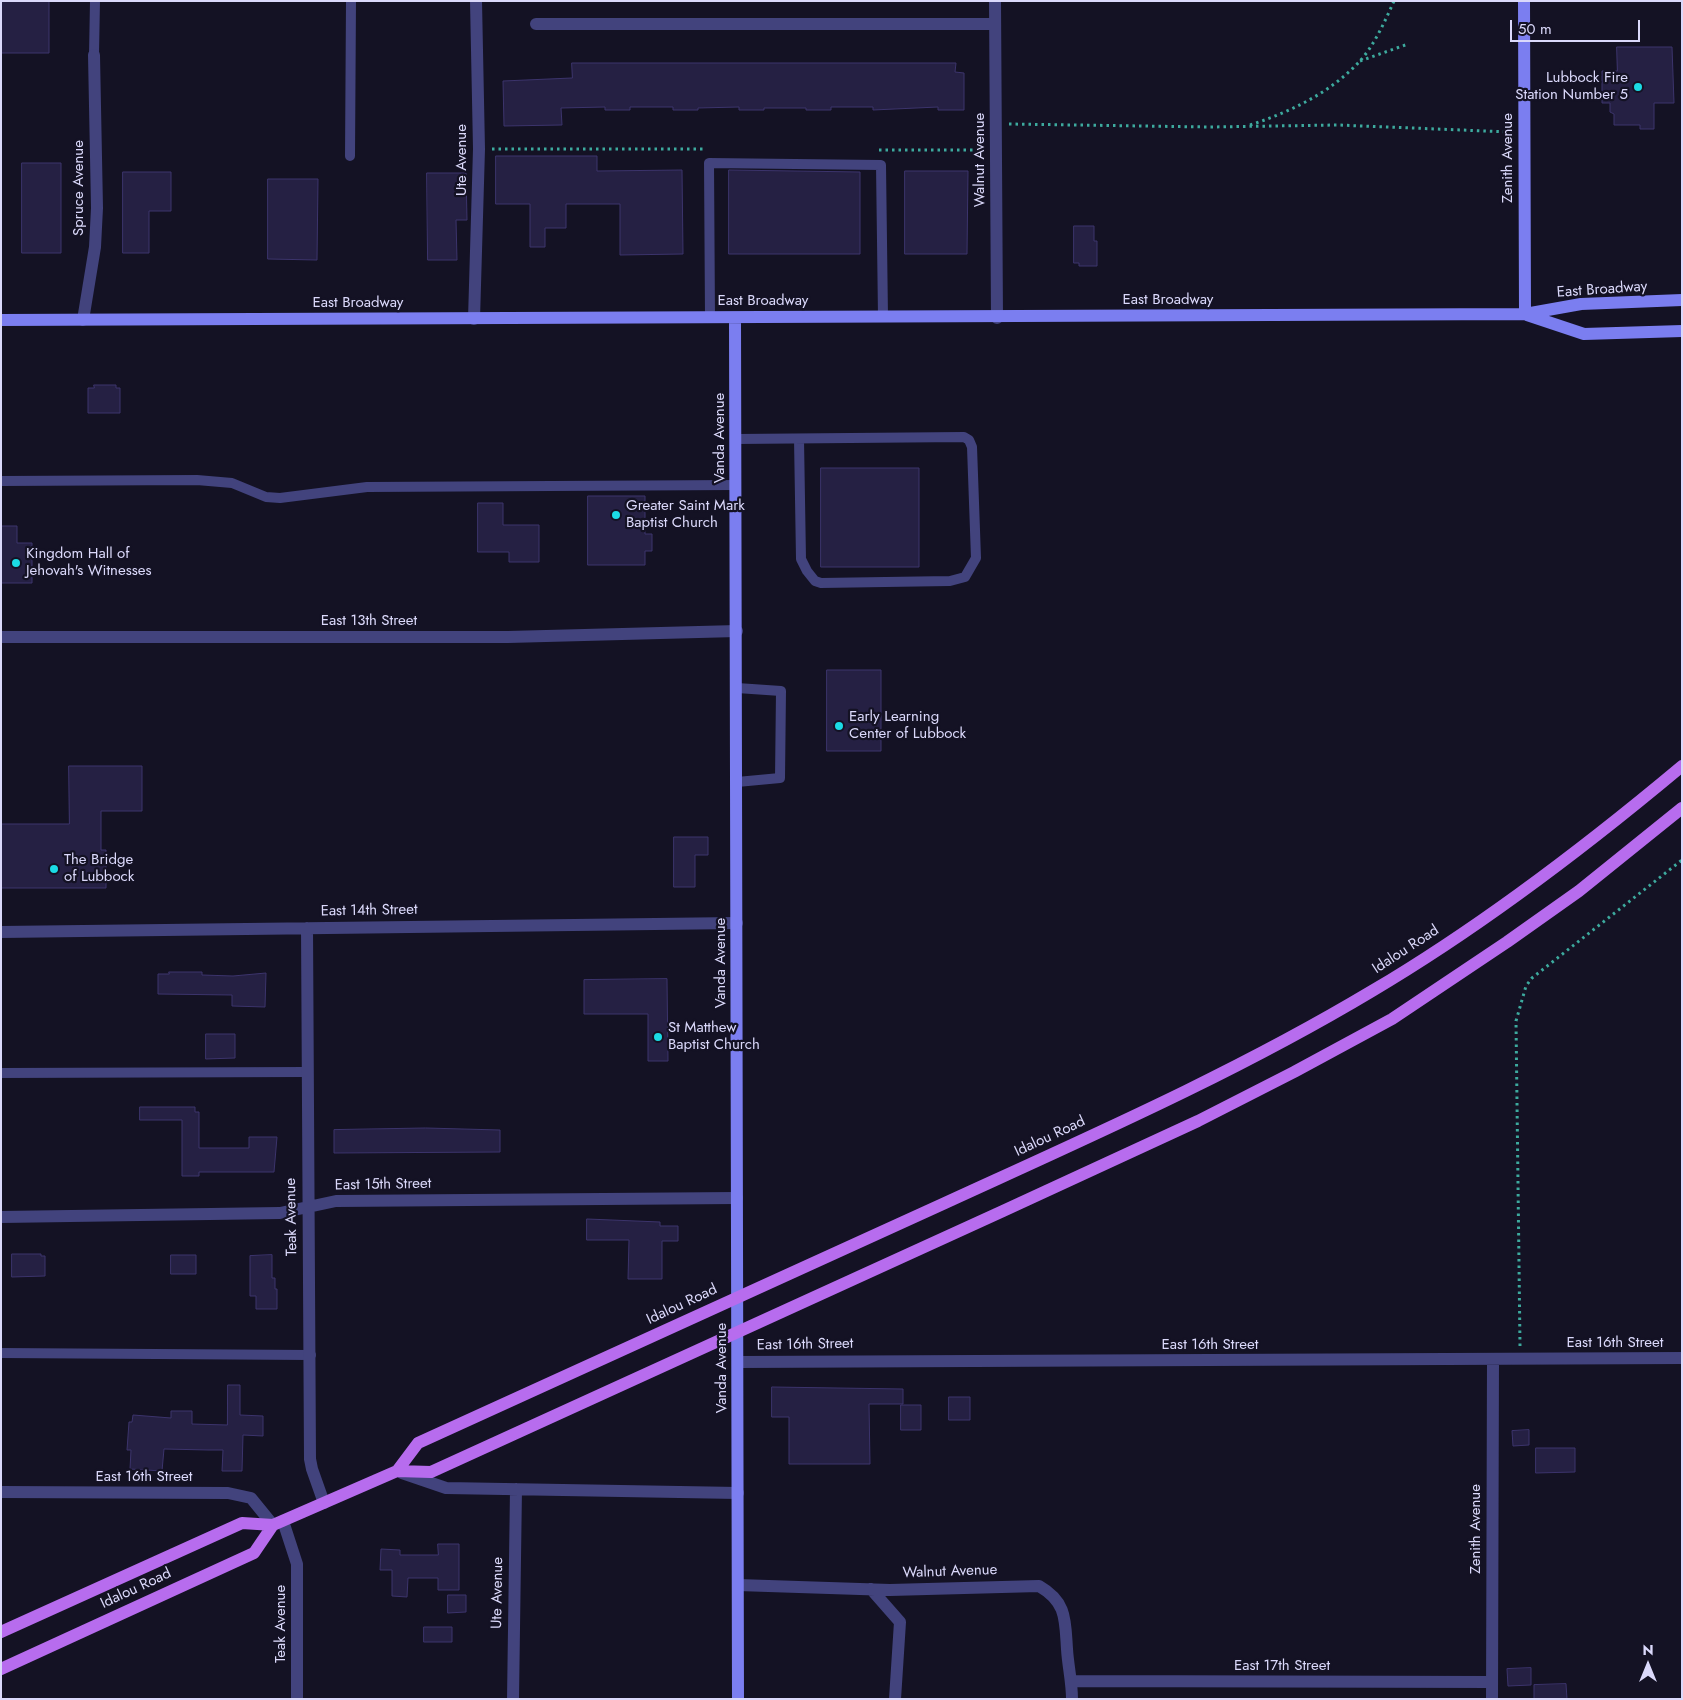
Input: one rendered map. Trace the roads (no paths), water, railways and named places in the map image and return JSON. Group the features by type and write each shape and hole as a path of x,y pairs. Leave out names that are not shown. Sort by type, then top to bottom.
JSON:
{"main road":[{"name":"Zenith Avenue","path":"1524,1 1525,314"},
{"name":"East Broadway","path":"1,320 883,316 997,318 1525,314 1581,304 1682,300"},
{"name":"East Broadway","path":"1525,314 1584,334 1682,331"},
{"name":"Vanda Avenue","path":"735,318 737,1198 739,1297 738,1699"},
{"name":"Idalou Road","path":"397,1471 418,1443 1165,1101 1291,1038 1375,989 1460,935 1614,823 1682,766"},
{"name":"Idalou Road","path":"1,1632 242,1523 278,1523 397,1471 431,1472 1198,1121 1392,1018 1507,942 1571,896 1682,808"},
{"name":"Idalou Road","path":"1,1669 254,1553 278,1523"}],"street":[{"name":"Ute Avenue","path":"474,319 479,158 476,1"},
{"name":"Walnut Avenue","path":"995,1 997,318"},
{"path":"536,24 995,24"},
{"name":"Spruce Avenue","path":"83,320 95,248 97,208 94,56"},
{"name":"East 13th Street","path":"1,637 508,637 737,631"},
{"name":"East 14th Street","path":"1,932 737,923"},
{"name":"Teak Avenue","path":"307,928 308,1207 311,1355 310,1459 324,1502"},
{"name":"East 15th Street","path":"1,1217 280,1213 336,1201 737,1198"},
{"name":"East 16th Street","path":"738,1362 1682,1358"},
{"name":"Zenith Avenue","path":"1492,1699 1494,1359"},
{"path":"397,1471 446,1488 738,1493"},
{"name":"Ute Avenue","path":"513,1699 516,1489"},
{"name":"East 16th Street","path":"1,1492 228,1493 251,1498 278,1523"},
{"name":"Teak Avenue","path":"278,1523 297,1564 297,1699"},
{"name":"Walnut Avenue","path":"738,1585 871,1589 1039,1586 1051,1593 1061,1606 1067,1627 1072,1699"},
{"path":"871,1589 900,1622 895,1699"},
{"name":"East 17th Street","path":"1072,1681 1492,1682"}],"lane":[{"path":"94,56 95,1"},
{"path":"350,156 351,1"},
{"path":"710,318 709,163 880,165 883,316"},
{"path":"736,439 964,437 969,440 972,447 976,558 965,577 950,581 822,583 815,580 801,559 799,439"},
{"path":"1,481 197,480 232,483 266,497 280,498 367,486 736,484"},
{"path":"737,688 780,691 780,778 737,782"},
{"path":"1,1073 308,1072"},
{"path":"1,1354 311,1355"}],"place":[{"name":"Lubbock Fire Station Number 5","path":"1638,87"},
{"name":"Greater Saint Mark Baptist Church","path":"616,515"},
{"name":"Kingdom Hall of Jehovah's Witnesses","path":"16,563"},
{"name":"Early Learning Center of Lubbock","path":"839,726"},
{"name":"The Bridge of Lubbock","path":"54,869"},
{"name":"St Matthew Baptist Church","path":"658,1037"}]}
